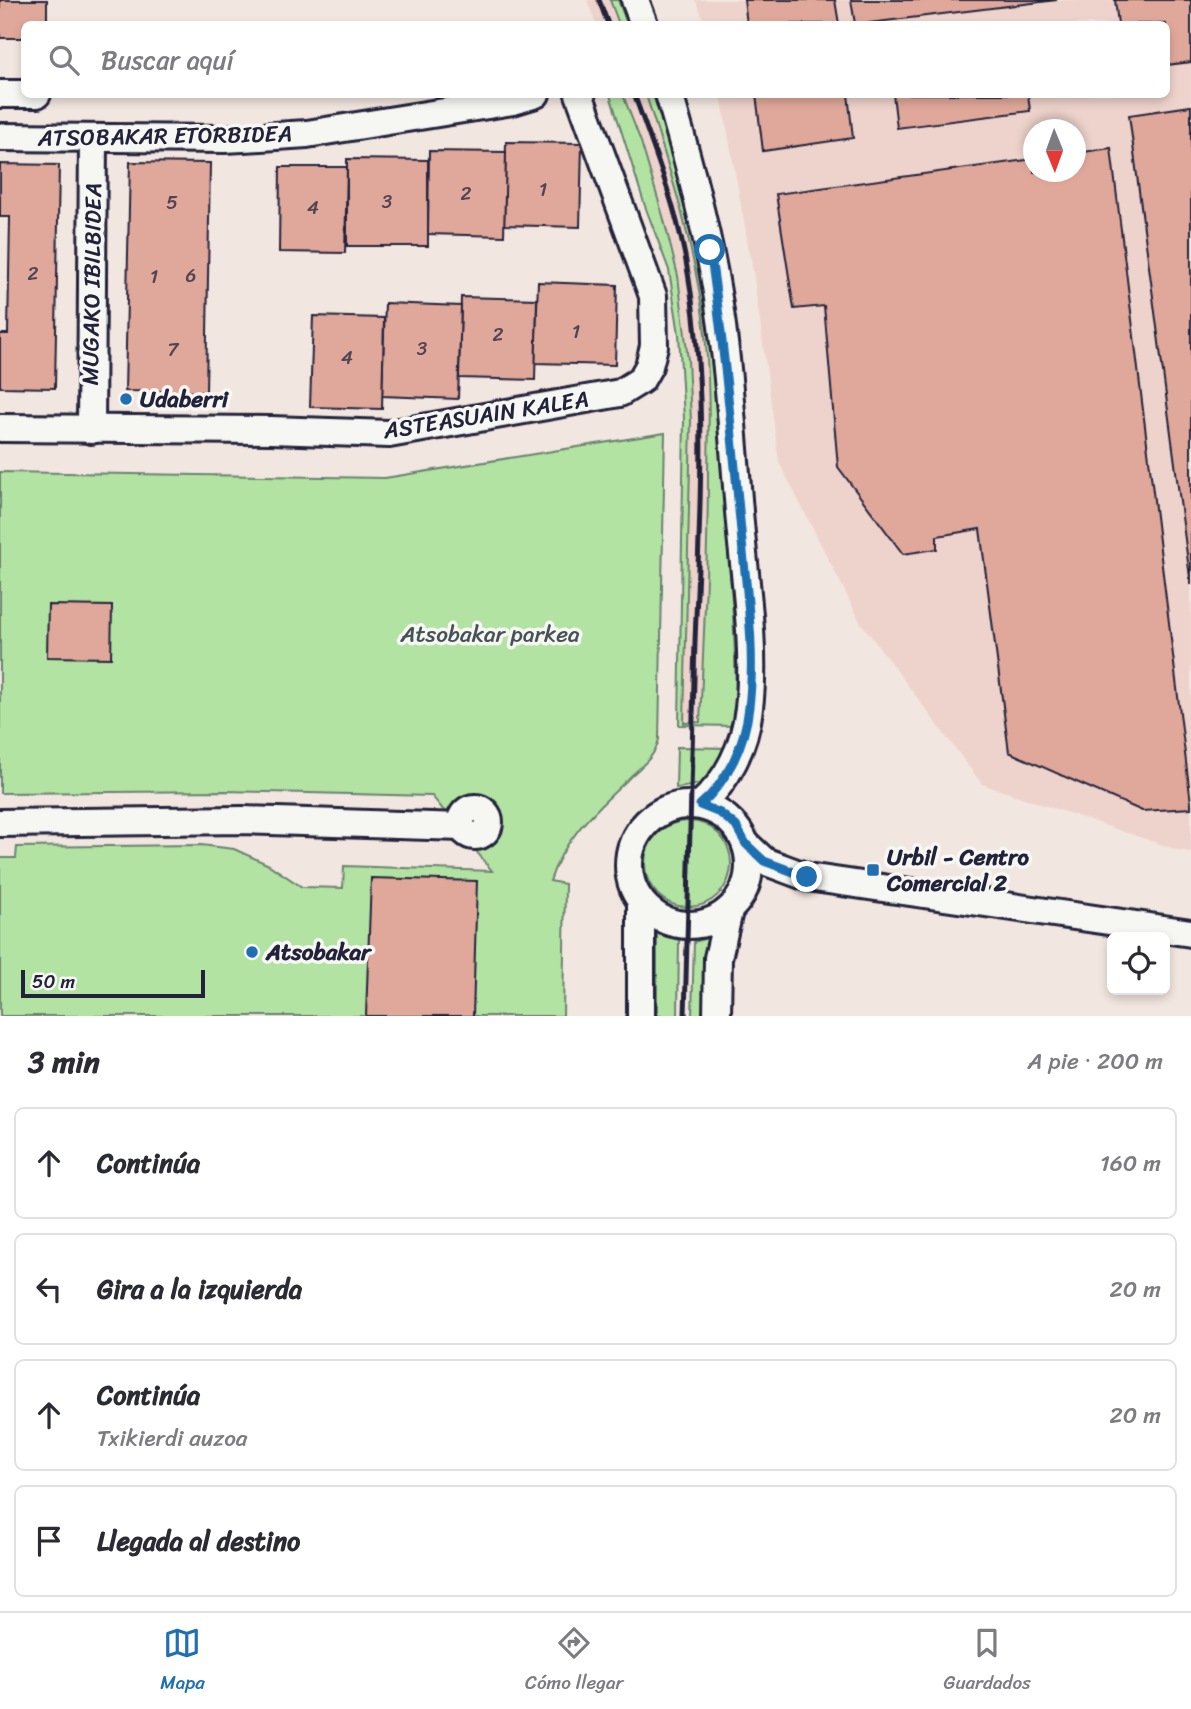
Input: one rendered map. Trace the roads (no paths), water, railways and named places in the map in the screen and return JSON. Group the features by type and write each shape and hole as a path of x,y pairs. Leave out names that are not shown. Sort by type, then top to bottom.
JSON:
{"street":[{"path":"635,0 643,21"},
{"name":"ATSOBAKAR ETORBIDEA","path":"0,94 21,94"},
{"name":"ATSOBAKAR ETORBIDEA","path":"0,137 223,139 307,134 523,98"},
{"path":"564,98 582,102"},
{"path":"670,98 710,250 722,326 750,649 749,707 741,745 723,780 713,794 700,805"},
{"name":"ASTEASUAIN KALEA","path":"0,429 271,430 389,434 620,393 641,380 649,366 654,346 653,296 582,102"},
{"name":"MUGAKO IBILBIDEA","path":"90,430 93,138"},
{"path":"746,844 750,864 747,881 740,897 729,911 714,920 694,925 674,923 656,915 641,902 631,883 628,862 632,842 643,825 660,812 680,805 700,805 720,813 736,826 746,844 764,861 807,877 1191,933"},
{"path":"0,823 242,820 461,827"},
{"path":"641,902 641,1016"},
{"path":"717,1016 718,958 729,911"}],"railway":[{"path":"599,0 607,21"},
{"path":"635,98 663,174 685,256 693,304 700,400 700,496 685,1016"}],"place":[{"name":"Udaberri","path":"126,399"},
{"name":"Urbil - Centro Comercial 2","path":"873,870"},
{"name":"Atsobakar","path":"252,952"}],"park label":[{"name":"Atsobakar parkea","path":"490,634"}]}
